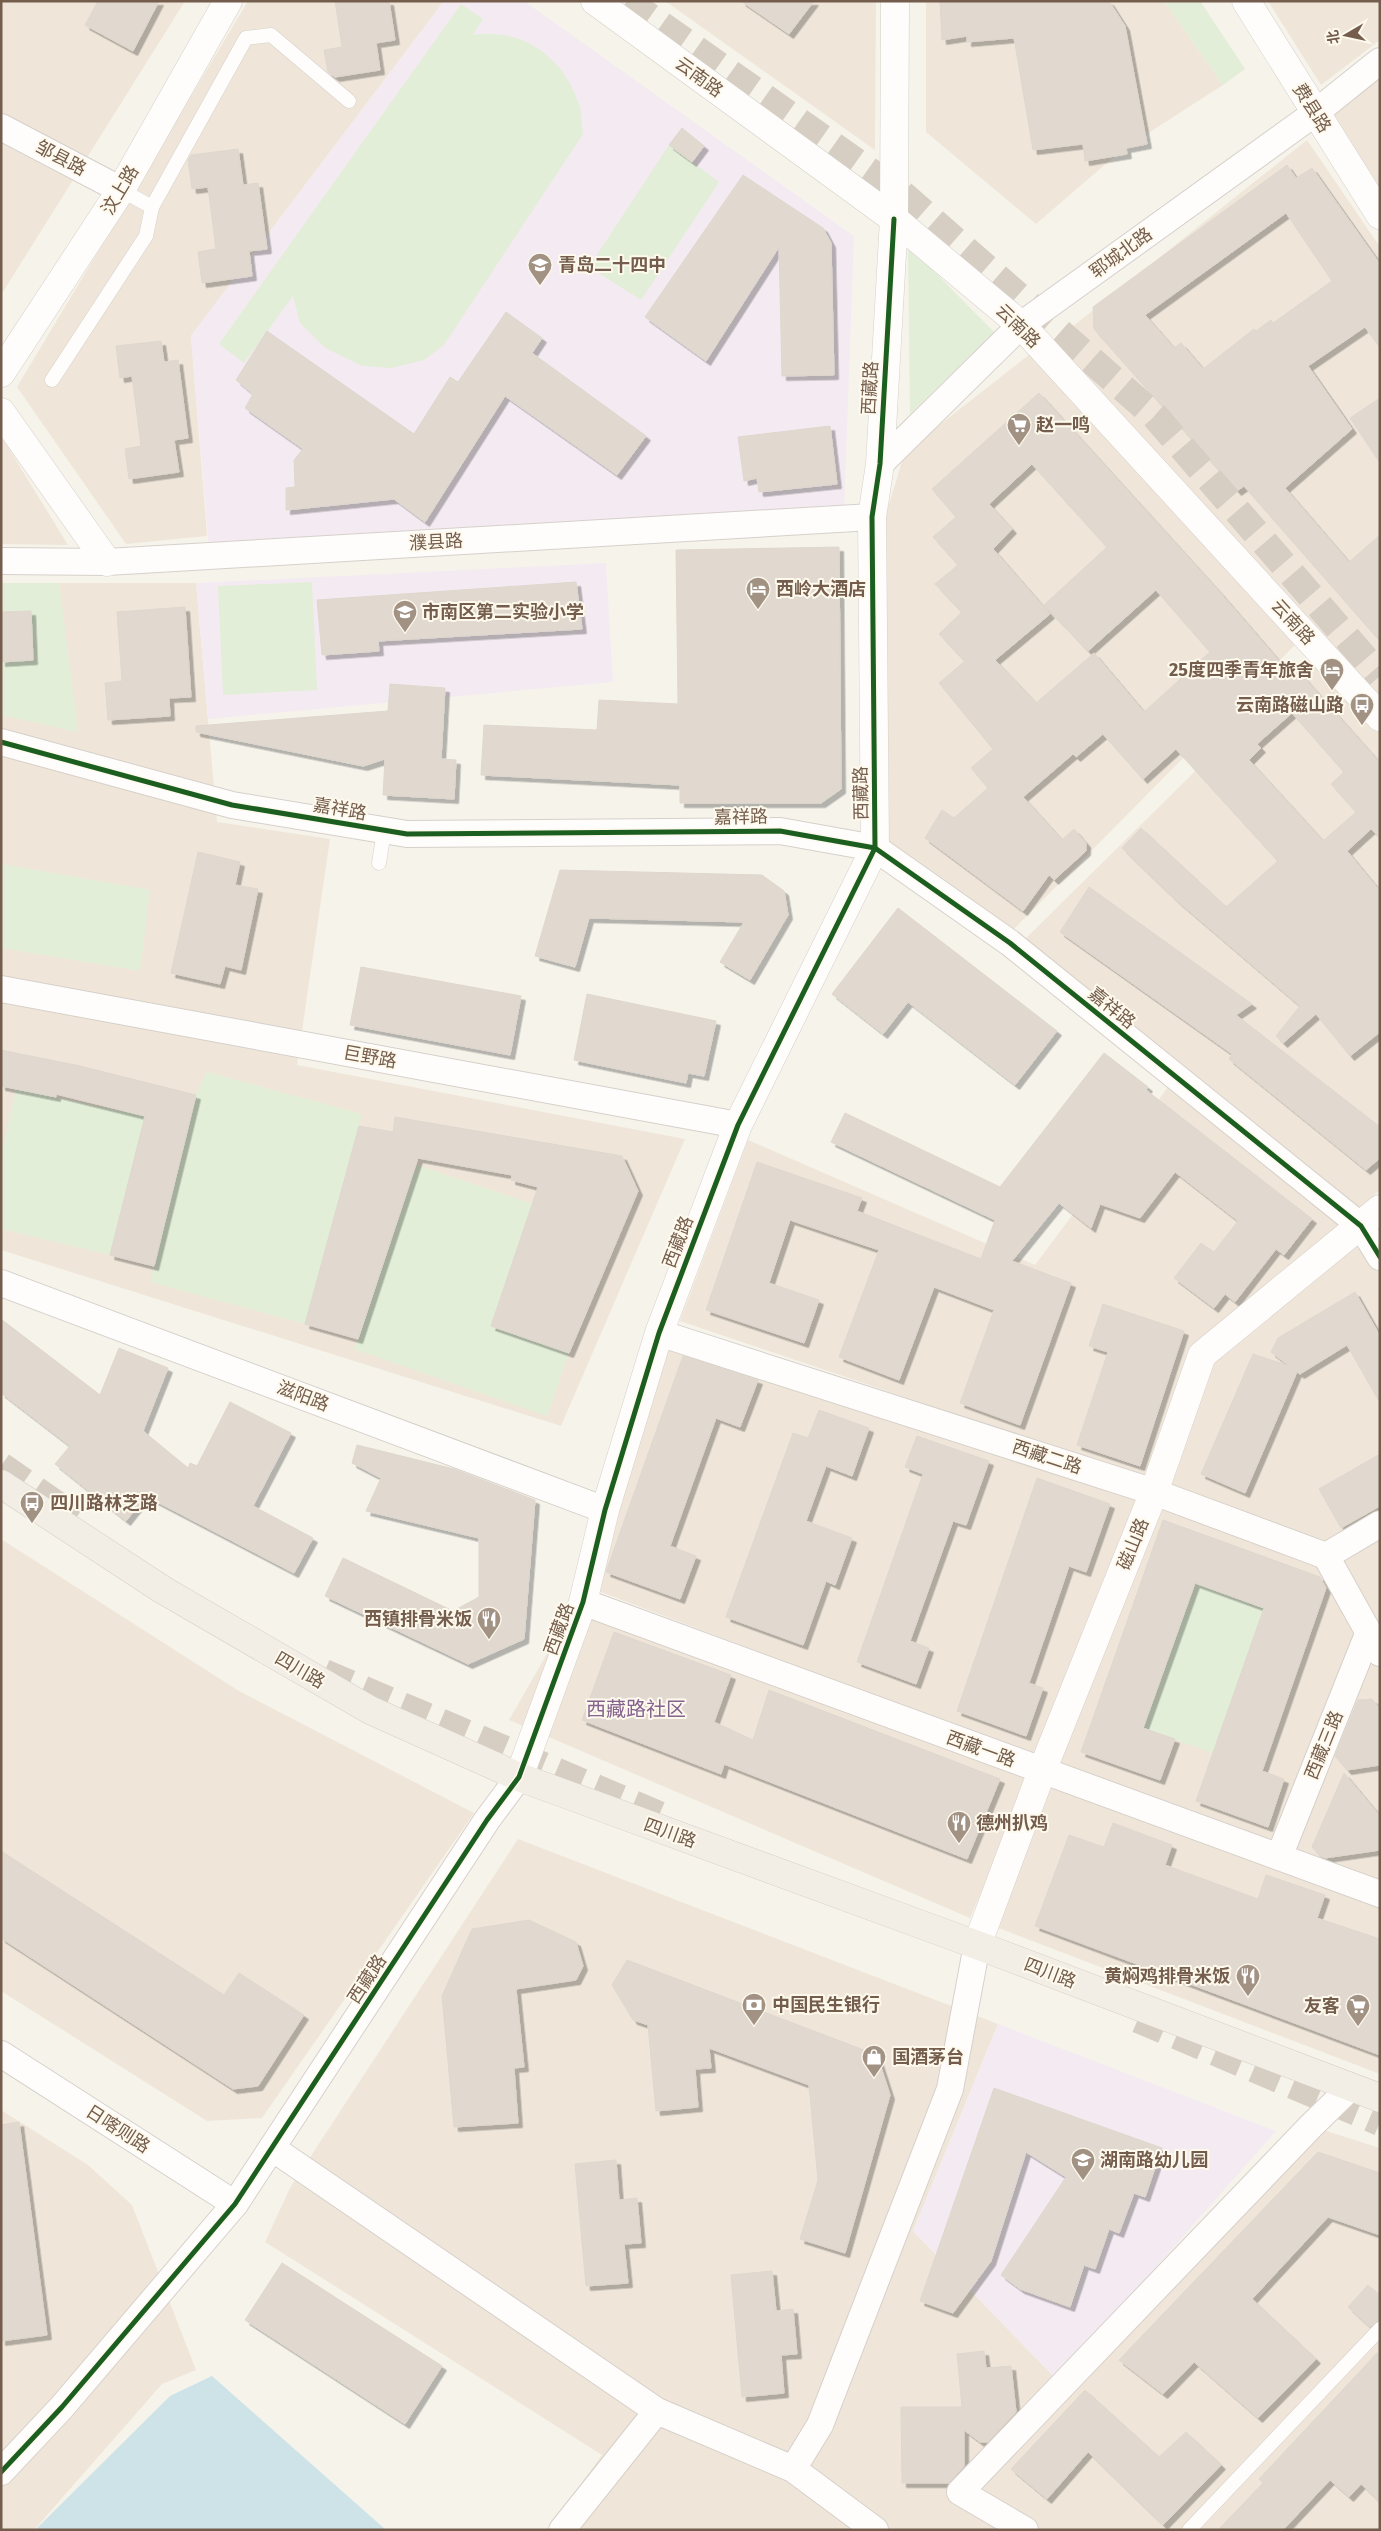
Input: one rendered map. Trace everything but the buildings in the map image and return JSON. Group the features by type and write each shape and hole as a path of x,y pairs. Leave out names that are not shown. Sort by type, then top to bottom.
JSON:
{"main road":[{"name":"四川路","path":"1,1484 163,1590 370,1710 519,1777 977,1945 1380,2098"}],"street":[{"name":"汶上路","path":"1,373 121,190 228,1"},
{"name":"云南路","path":"595,1 894,218 1020,326 1380,717"},
{"name":"西藏路","path":"1,2472 62,2407 235,2204 487,1820 519,1777 583,1602 605,1510 659,1333 738,1125 876,848 872,517 880,464 894,218 895,1"},
{"name":"费县路","path":"1246,1 1380,215"},
{"name":"郓城北路","path":"880,464 1020,326 1315,113 1380,61"},
{"name":"邹县路","path":"1,127 121,190"},
{"path":"1,412 108,562"},
{"name":"濮县路","path":"1,561 108,562 872,517"},
{"name":"嘉祥路","path":"1,742 232,805 407,834 780,831 876,848 1010,943 1370,1217 1380,1257"},
{"name":"巨野路","path":"1,989 738,1125"},
{"name":"磁山路","path":"977,1945 1042,1771 1154,1492 1202,1355 1370,1217"},
{"name":"滋阳路","path":"1,1283 605,1510"},
{"name":"西藏二路","path":"659,1333 1154,1492 1326,1556"},
{"path":"1374,1643 1326,1556 1380,1524"},
{"name":"西藏一路","path":"583,1602 1380,1894"},
{"name":"西藏三路","path":"1279,1857 1374,1643"},
{"path":"792,2469 820,2425 950,2090 977,1945"},
{"name":"日喀则路","path":"1,2054 235,2204"},
{"path":"1025,2530 960,2492 1311,2126 1351,2087"},
{"path":"272,2148 657,2411 792,2469 875,2530"},
{"path":"562,2530 657,2411"}],"lane":[{"path":"52,380 146,236 152,207 246,38 270,35 350,101"},
{"path":"121,190 152,207"},
{"path":"379,862 384,831"},
{"path":"1189,2530 1380,2329"}],"shaded area":[{"path":"1,1 185,1 1,295"},
{"path":"248,1 444,1 191,336 207,536 126,544 17,387"},
{"name":"青岛二十四中","path":"444,1 524,1 854,236 844,514 209,550 191,336"},
{"path":"665,1 876,1 875,150"},
{"path":"926,1 1164,1 1223,85 1122,150 1036,224 926,132"},
{"path":"1268,1 1380,1 1380,40 1321,85"},
{"path":"1380,78 1380,188 1332,114"},
{"path":"1307,140 1380,247 1380,702 1052,343"},
{"path":"1030,354 1298,642 1011,932 888,844 885,517 905,452"},
{"path":"1,436 68,545 1,544"},
{"name":"市南区第二实验小学","path":"606,563 613,682 208,719 196,583"},
{"path":"1,583 196,583 217,822 330,839 297,1065 685,1139 561,1426 1,1250"},
{"path":"1313,655 1380,729 1380,1190 1357,1210 1022,942"},
{"path":"1168,1087 1345,1223 1190,1353 1147,1479 680,1321 748,1140 1035,1265"},
{"path":"1356,1230 1380,1268 1380,1525 1320,1561 1380,1664 1380,1887 585,1586 663,1344 1150,1502 1202,1355"},
{"path":"1380,1532 1380,1636 1335,1559"},
{"path":"1,1539 239,1691 474,1813 262,2118 207,2121 1,1991"},
{"path":"576,1603 1033,1775 970,1918 509,1720"},
{"path":"1048,1784 1380,1906 1380,2074 988,1924"},
{"path":"518,1839 998,2024 913,2231 1057,2380 1311,2126 1380,2148 1380,2530 547,2530 602,2455 265,2242 290,2188"},
{"name":"湖南路幼儿园","path":"998,2024 1276,2131 1057,2380 913,2231"},
{"path":"1,2110 88,2165 132,2205 196,2370 162,2384 34,2530 1,2530"},
{"path":"212,2376 386,2530 35,2530 170,2396"}],"green space":[{"path":"1164,1 1200,1 1245,69 1223,85"},
{"path":"461,4 483,19 473,35 492,34 509,36 526,42 540,50 553,61 565,75 573,90 580,108 583,134 444,345 424,360 392,368 362,366 325,348 300,323 293,296 244,363 219,344"},
{"path":"669,145 719,182 641,300 589,267"},
{"path":"908,245 994,332 910,414"},
{"path":"312,582 317,690 223,695 218,586"},
{"path":"1,583 59,583 78,732 1,715"},
{"path":"1,864 150,890 140,971 1,948"},
{"path":"207,1072 362,1114 305,1324 150,1282 196,1095"},
{"path":"16,1089 145,1116 110,1255 1,1229 1,1158"},
{"path":"417,1165 532,1204 491,1326 569,1353 547,1416 354,1349"},
{"path":"1195,1583 1264,1608 1213,1753 1143,1728"}],"tunnel":[{"path":"627,1 902,194 1155,416 1380,676"},
{"path":"1,1466 76,1518"},
{"path":"324,1673 666,1818"},
{"path":"1138,2019 1380,2122"}],"cycle path":[{"path":"1,2472 62,2407 235,2204 487,1820 519,1777 583,1602 605,1510 659,1333 738,1125 875,848 872,517 880,464 894,219"},
{"path":"1,742 232,805 407,834 780,831 875,848 1010,943 1361,1226 1380,1257"}],"place":[{"name":"青岛二十四中","path":"540,286"},
{"name":"赵一鸣","path":"1019,446"},
{"name":"西岭大酒店","path":"758,610"},
{"name":"市南区第二实验小学","path":"405,633"},
{"name":"25度四季青年旅舍","path":"1332,691"},
{"name":"云南路磁山路","path":"1362,726"},
{"name":"四川路林芝路","path":"32,1524"},
{"name":"西镇排骨米饭","path":"489,1640"},
{"name":"德州扒鸡","path":"959,1844"},
{"name":"黄焖鸡排骨米饭","path":"1248,1997"},
{"name":"中国民生银行","path":"754,2026"},
{"name":"友客","path":"1358,2027"},
{"name":"国酒茅台","path":"874,2078"},
{"name":"湖南路幼儿园","path":"1083,2181"}],"district":[{"name":"西藏路社区","path":"636,1709"}]}
